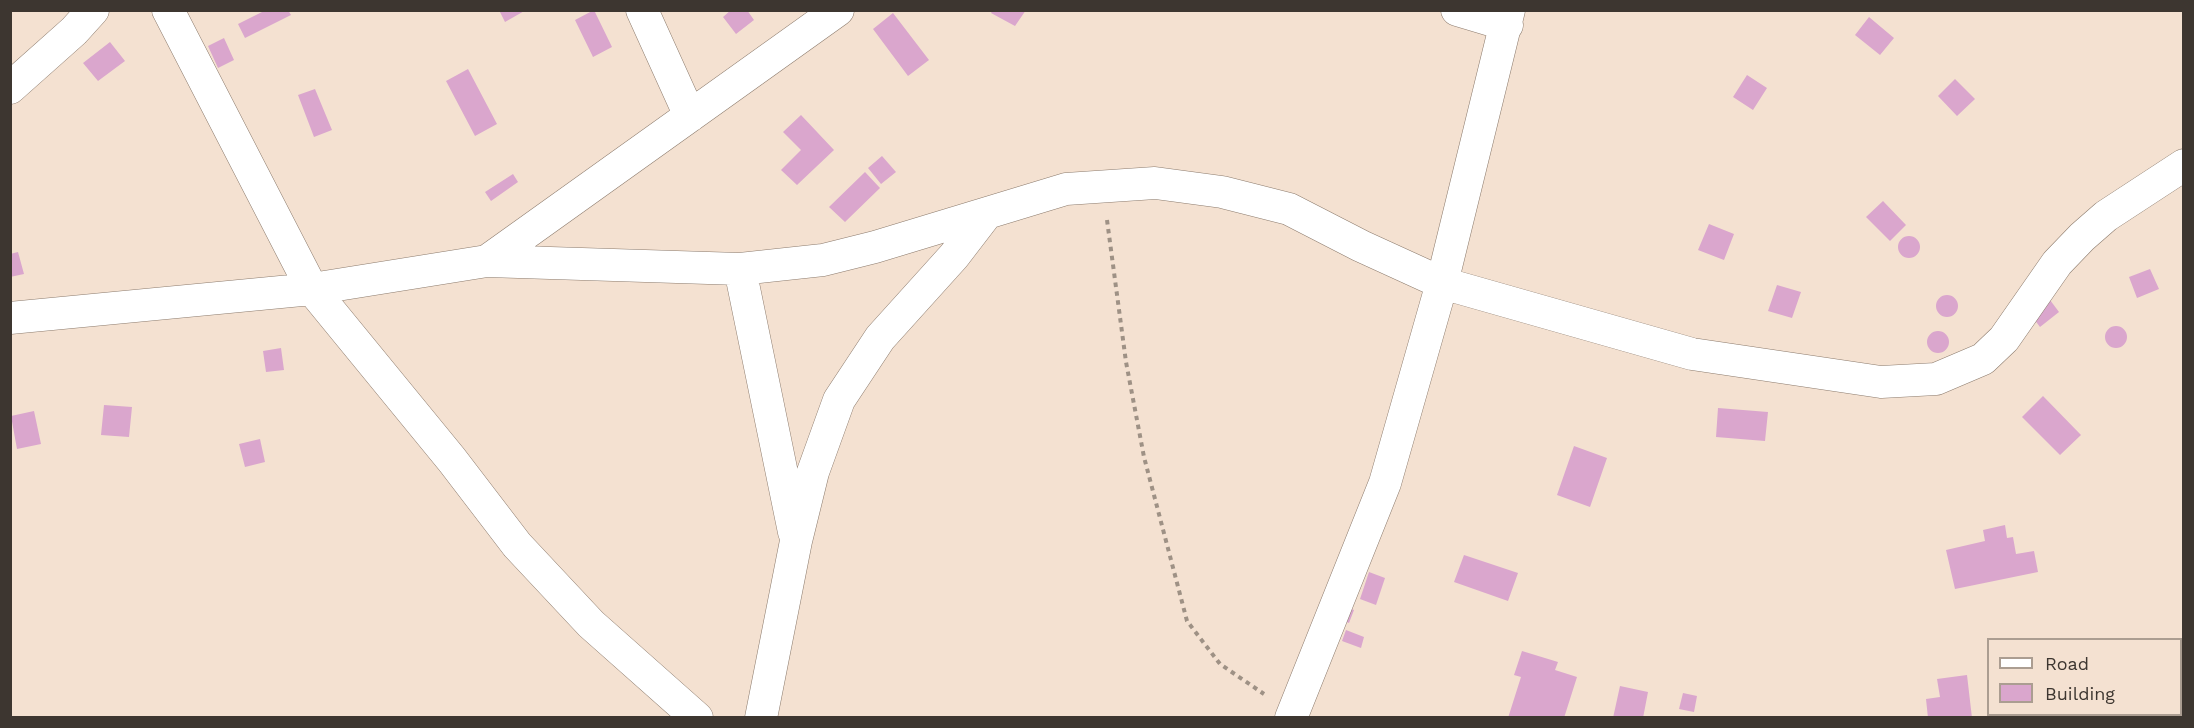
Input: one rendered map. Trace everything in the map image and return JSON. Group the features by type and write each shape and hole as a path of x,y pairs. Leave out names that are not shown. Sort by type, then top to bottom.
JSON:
{"street":[{"path":"10,88 74,31 93,10"},
{"path":"168,10 312,288 452,460 517,545 591,624 697,717"},
{"path":"642,10 690,116"},
{"path":"487,261 838,10"},
{"path":"1292,715 1385,483 1442,283 1508,18 1457,10"},
{"path":"10,318 312,288 487,261 740,269 823,260 875,247 1066,189 1155,183 1222,192 1289,210 1442,283 1692,354 1881,382 1936,379 1983,359 2004,339 2057,263 2082,237 2106,216 2184,165"},
{"path":"761,717 796,541 813,472 839,400 880,338 954,256 987,213"},
{"path":"740,269 796,541"}],"path":[{"path":"1103,186 1126,362 1144,457 1187,621 1220,664 1292,715"}],"building":[{"path":"266,10 288,10 291,15 245,38 238,24"},
{"path":"499,10 526,10 505,22"},
{"path":"594,10 612,47 593,57 575,20"},
{"path":"731,10 747,10 754,20 736,34 723,17"},
{"path":"993,10 1026,10 1015,26 991,13"},
{"path":"893,13 929,60 908,76 873,29"},
{"path":"1869,17 1894,38 1880,55 1855,35"},
{"path":"224,38 234,60 218,68 208,46"},
{"path":"110,42 125,61 98,81 83,63"},
{"path":"468,69 497,124 475,136 446,81"},
{"path":"1747,75 1767,88 1753,110 1733,97"},
{"path":"1955,79 1975,99 1957,116 1938,96"},
{"path":"315,89 332,130 314,137 298,95"},
{"path":"801,115 834,150 797,185 781,170 801,150 783,132"},
{"path":"882,156 896,172 881,184 868,168"},
{"path":"865,172 880,188 845,222 829,207"},
{"path":"513,174 518,182 491,201 485,192"},
{"path":"1883,201 1906,225 1890,241 1866,217"},
{"path":"1709,224 1734,234 1724,260 1698,250"},
{"path":"1909,236 1917,239 1920,247 1917,255 1909,258 1901,255 1898,247 1901,239"},
{"path":"18,252 24,274 10,277 10,254"},
{"path":"2150,269 2159,289 2137,298 2129,277"},
{"path":"1777,285 1801,292 1792,318 1768,311"},
{"path":"1947,295 1955,298 1958,306 1955,314 1947,317 1939,314 1936,306 1939,298"},
{"path":"2047,296 2059,312 2040,327 2028,311"},
{"path":"2116,326 2124,329 2127,337 2124,345 2116,348 2108,345 2105,337 2108,329"},
{"path":"1938,331 1946,334 1949,342 1946,350 1938,353 1930,350 1927,342 1930,334"},
{"path":"281,348 284,370 266,372 263,351"},
{"path":"2043,396 2081,435 2060,455 2022,417"},
{"path":"104,405 132,407 129,437 101,435"},
{"path":"1718,408 1768,412 1765,441 1716,437"},
{"path":"34,411 41,444 17,449 11,416"},
{"path":"260,439 265,462 245,467 239,444"},
{"path":"1574,446 1607,458 1590,507 1557,495"},
{"path":"2005,525 2007,538 2013,537 2016,554 2034,551 2038,572 1955,589 1946,550 1985,541 1983,530"},
{"path":"1464,555 1518,573 1508,601 1454,582"},
{"path":"1369,572 1385,578 1376,605 1360,599"},
{"path":"1341,605 1354,610 1349,623 1336,618"},
{"path":"1346,630 1364,637 1361,648 1342,641"},
{"path":"1522,651 1558,662 1555,670 1577,677 1564,718 1508,718 1521,677 1514,675"},
{"path":"1967,675 1972,718 1928,718 1926,699 1940,697 1937,679"},
{"path":"1620,686 1648,692 1643,718 1613,718"},
{"path":"1683,693 1697,696 1694,712 1679,709"},
{"path":"2116,716 2143,716 2143,718 2116,718"}]}
